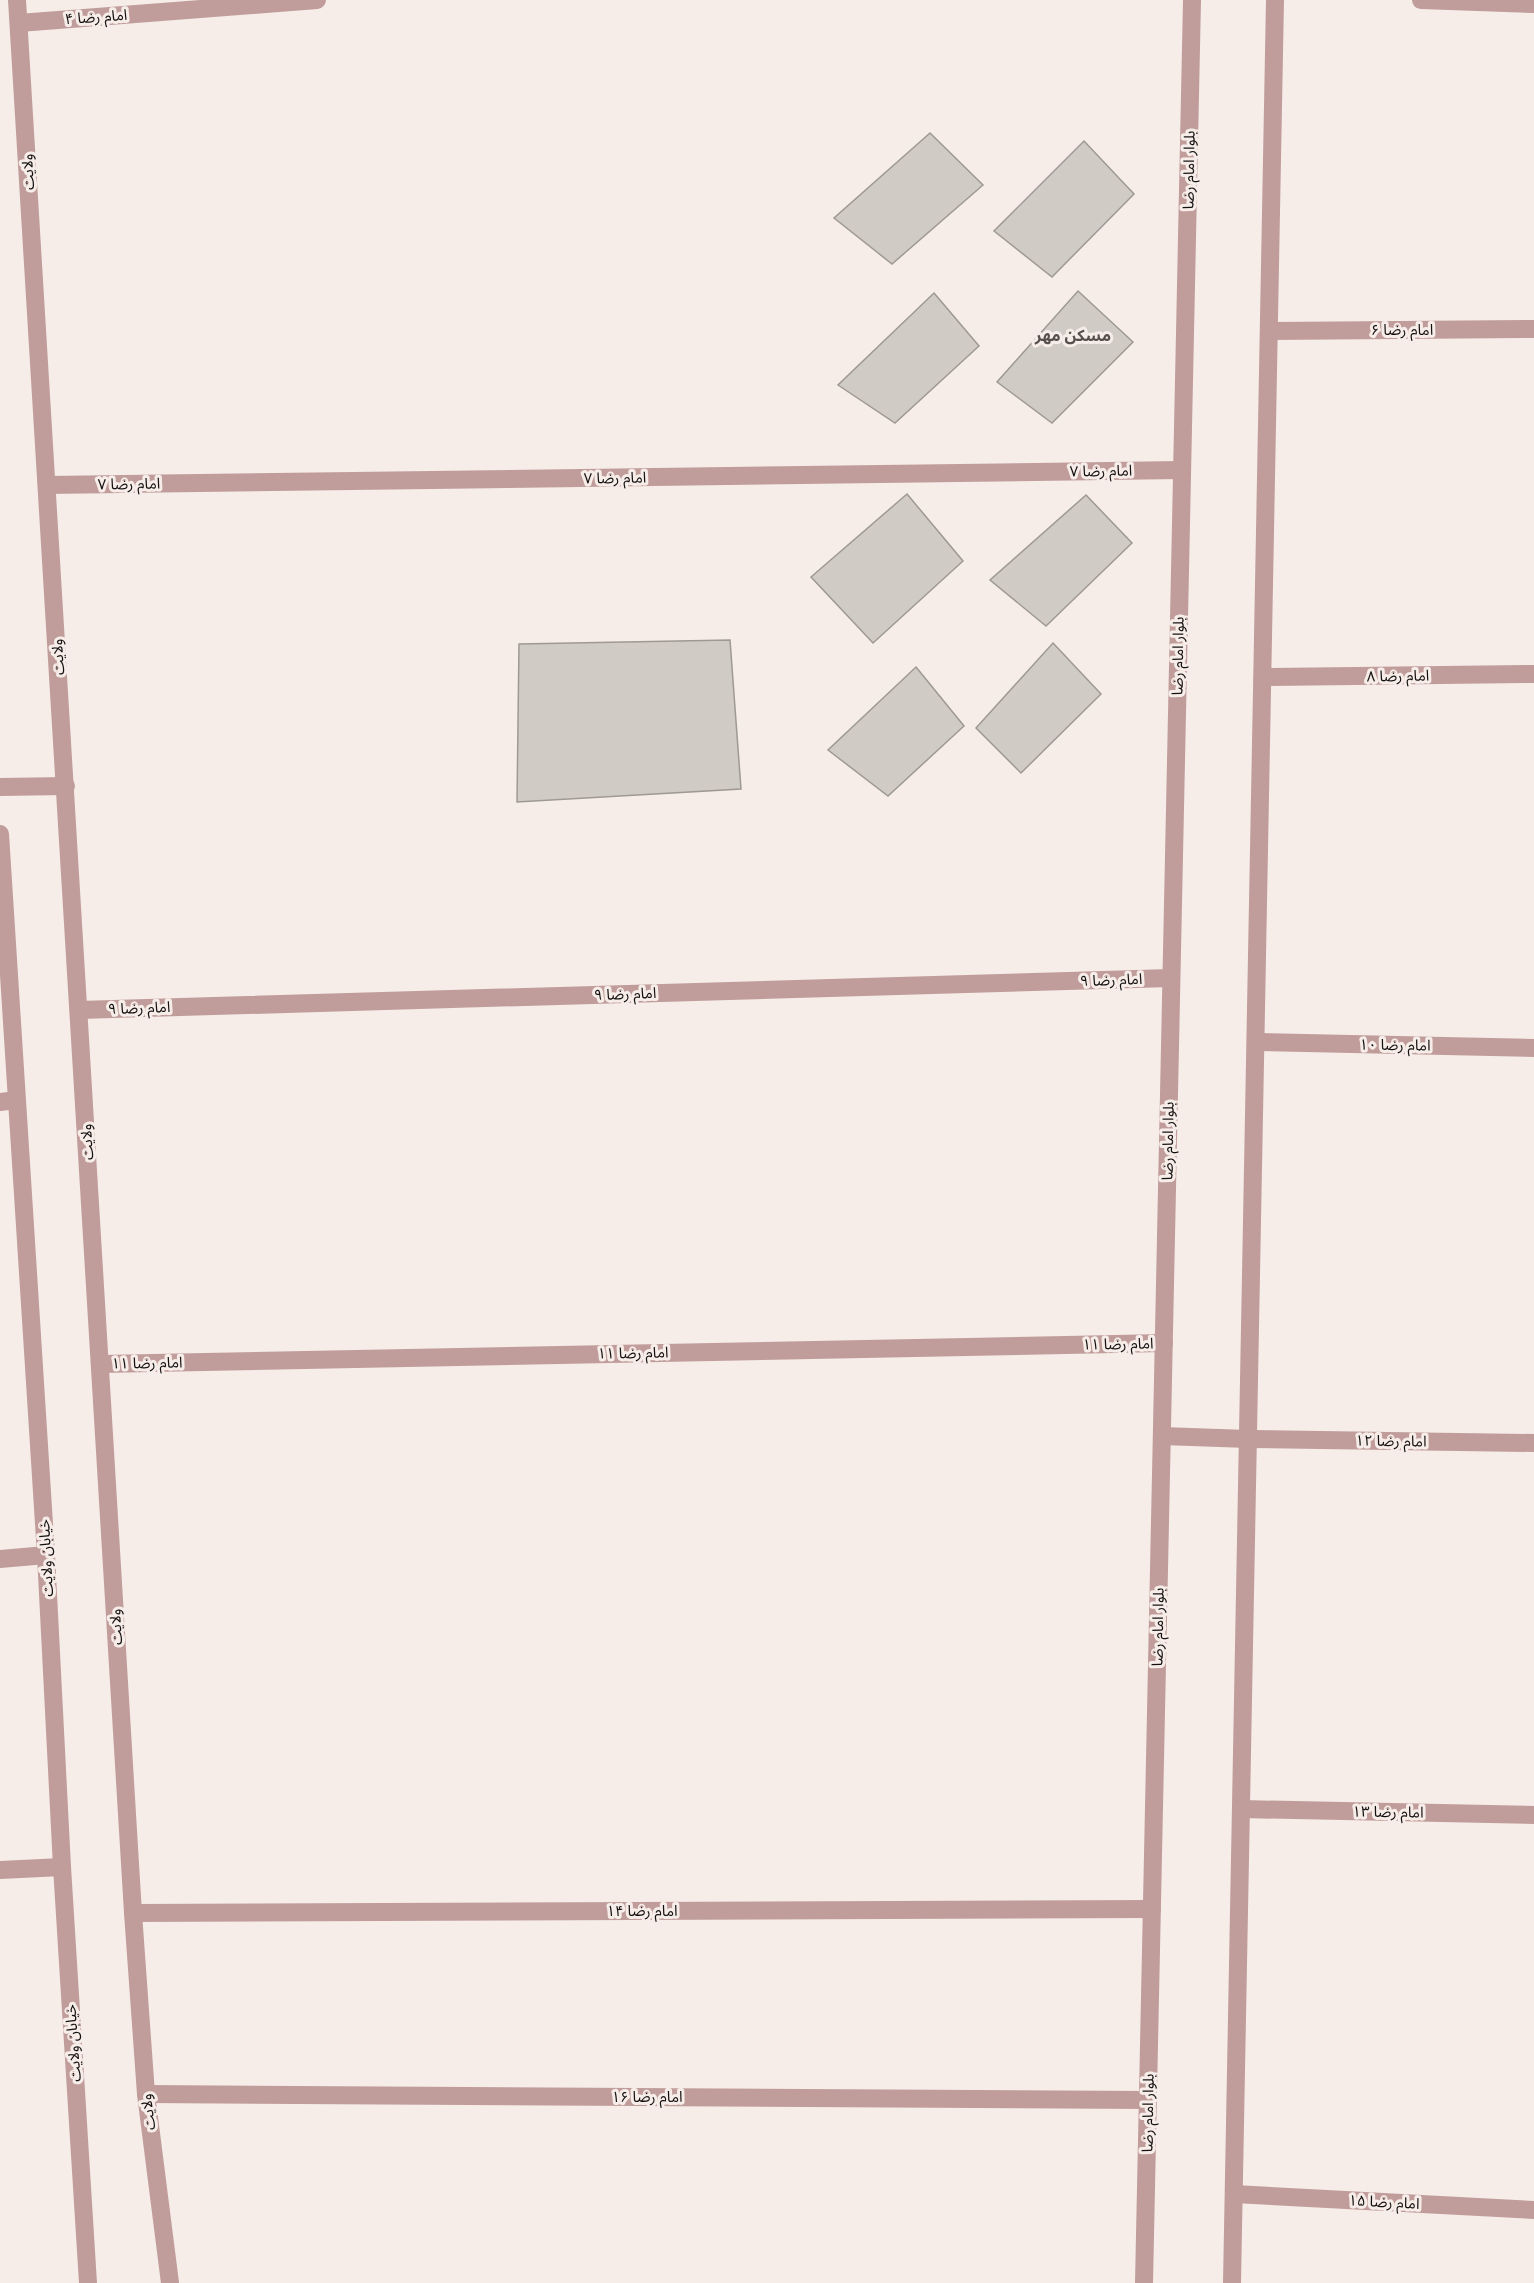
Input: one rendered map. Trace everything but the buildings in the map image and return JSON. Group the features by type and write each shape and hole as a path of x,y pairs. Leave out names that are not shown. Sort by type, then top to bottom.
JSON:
{"street":[{"name":"ولایت","path":"17,0 133,1912 146,2094 170,2283"},
{"name":"امام رضا ۴","path":"19,23 317,0"},
{"name":"بلوار امام رضا","path":"1144,2283 1192,0"},
{"path":"1232,2283 1275,0"},
{"path":"1422,0 1534,4"},
{"name":"امام رضا ۶","path":"1269,331 1534,329"},
{"name":"امام رضا ۷","path":"47,485 1182,470"},
{"name":"امام رضا ۸","path":"1263,677 1534,674"},
{"path":"0,788 66,786"},
{"name":"خیابان ولایت","path":"0,834 8,1101 46,1555 62,1868 88,2283"},
{"name":"امام رضا ۹","path":"79,1010 1171,978"},
{"name":"امام رضا ۱۰","path":"1256,1042 1534,1048"},
{"name":"امام رضا ۱۱","path":"101,1364 1164,1343"},
{"name":"امام رضا ۱۲","path":"1162,1436 1534,1443"},
{"path":"0,1559 46,1555"},
{"name":"امام رضا ۱۳","path":"1241,1809 1534,1815"},
{"path":"0,1870 62,1868"},
{"name":"امام رضا ۱۴","path":"133,1912 1152,1909"},
{"name":"امام رضا ۱۶","path":"146,2094 1148,2100"},
{"name":"امام رضا ۱۵","path":"1234,2194 1534,2210"}],"district":[{"name":"مسکن مهر","path":"1073,335"}]}
